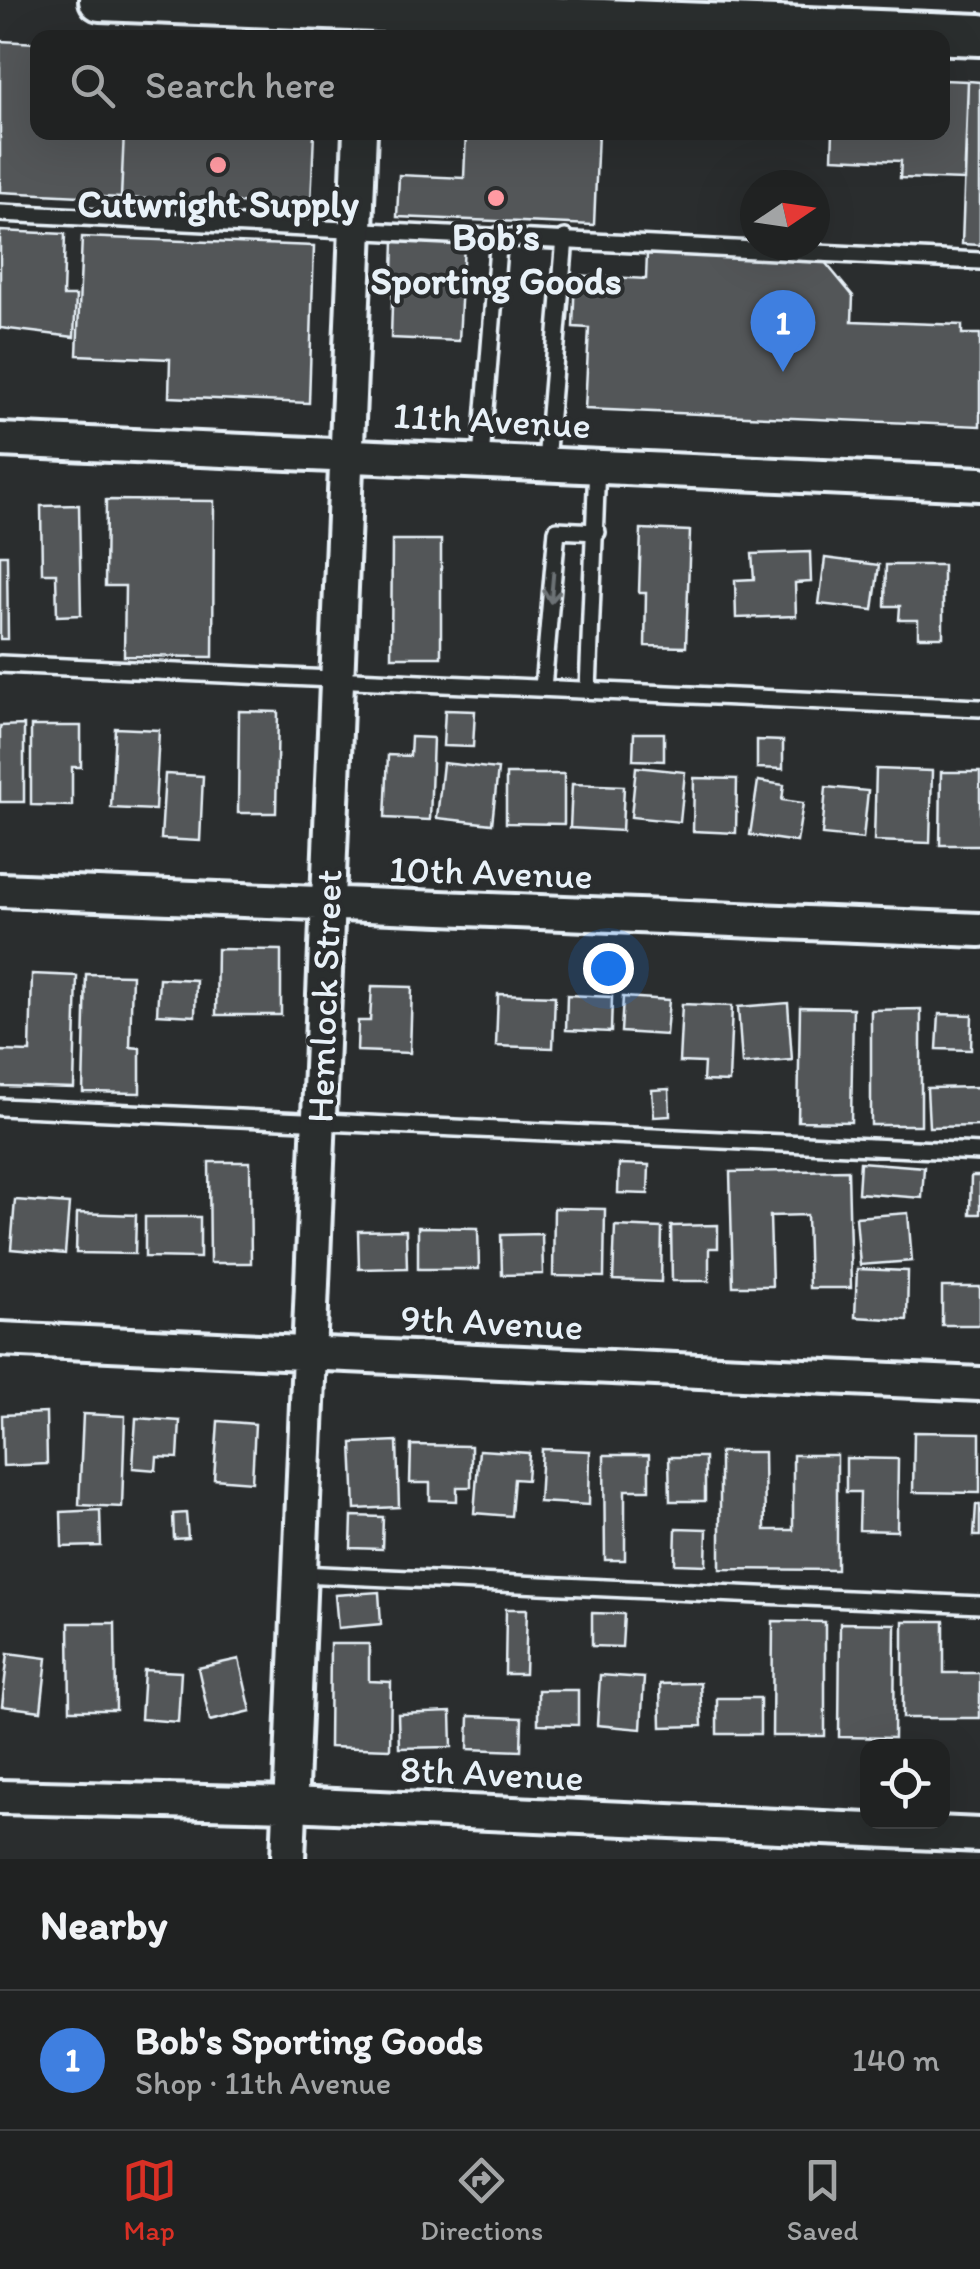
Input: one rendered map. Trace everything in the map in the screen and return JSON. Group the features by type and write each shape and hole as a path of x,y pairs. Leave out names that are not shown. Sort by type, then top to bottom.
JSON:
{"street":[{"path":"100,0 226,3 368,17 787,30"},
{"path":"950,35 980,36"},
{"name":"Hemlock Street","path":"288,1859 359,140"},
{"name":"11th Avenue","path":"0,440 344,452 980,484"},
{"name":"10th Avenue","path":"0,890 980,930"},
{"name":"9th Avenue","path":"0,1339 980,1384"},
{"name":"8th Avenue","path":"0,1797 290,1804 980,1835"}],"lane":[{"path":"0,213 354,227 980,261"},
{"path":"481,459 500,235"},
{"path":"546,462 565,238"},
{"path":"588,690 598,465"},
{"path":"543,688 557,530 597,532"},
{"path":"0,664 980,708"},
{"path":"0,1107 980,1152"},
{"path":"300,1574 980,1605"}],"building":[{"path":"0,41 30,43 30,140 124,140 121,198 0,192"},
{"path":"950,80 968,81 965,180 900,178 901,161 832,158 833,140 950,140"},
{"path":"968,81 980,82 980,245 962,244"},
{"name":"Cutwright Supply","path":"124,140 314,140 311,206 121,198"},
{"name":"Bob’s Sporting Goods","path":"466,140 598,140 594,225 397,217 399,175 464,178"},
{"path":"0,231 65,234 63,296 76,296 74,337 0,328"},
{"path":"82,237 314,246 309,403 169,397 170,359 77,355"},
{"path":"394,240 464,244 459,341 391,338"},
{"path":"647,253 824,261 853,296 852,321 962,325 962,334 980,334 980,426 585,409 589,328 573,327 575,275 646,279"},
{"path":"106,500 214,501 213,657 124,656 125,586 105,586"},
{"path":"79,505 81,615 57,616 56,573 42,573 41,506"},
{"path":"641,529 690,531 686,647 645,646 646,593 639,593"},
{"path":"392,540 441,540 441,657 391,657"},
{"path":"810,552 811,582 795,583 796,616 736,618 735,580 754,579 752,554"},
{"path":"0,555 7,555 8,639 0,639"},
{"path":"825,558 879,565 873,610 819,604"},
{"path":"886,565 943,565 943,637 918,637 918,620 899,620 900,606 885,606"},
{"path":"445,710 475,711 473,747 443,746"},
{"path":"239,711 278,712 276,813 238,813"},
{"path":"24,725 24,802 0,802 0,726"},
{"path":"31,726 81,726 81,767 72,767 72,806 31,805"},
{"path":"115,728 159,730 155,810 111,808"},
{"path":"634,733 664,733 664,761 633,760"},
{"path":"411,737 433,738 430,820 385,818 388,755 410,756"},
{"path":"757,740 783,741 783,769 757,768"},
{"path":"443,763 498,769 492,824 437,818"},
{"path":"636,767 685,772 680,822 631,817"},
{"path":"876,769 932,771 930,843 874,841"},
{"path":"941,772 980,772 980,845 940,845"},
{"path":"165,774 203,776 200,841 161,839"},
{"path":"506,774 564,774 564,824 506,823"},
{"path":"694,778 737,779 736,833 693,831"},
{"path":"758,781 784,785 782,800 803,803 797,842 750,835"},
{"path":"572,784 624,786 622,831 570,828"},
{"path":"826,787 868,791 863,839 822,835"},
{"path":"217,949 281,950 281,1015 216,1015"},
{"path":"32,974 77,976 74,1088 0,1086 0,1051 30,1052"},
{"path":"86,974 132,975 130,1047 140,1048 140,1093 83,1092"},
{"path":"159,978 196,980 195,1016 157,1014"},
{"path":"372,986 412,987 410,1053 357,1051 358,1021 370,1021"},
{"path":"498,994 555,996 553,1048 496,1046"},
{"path":"567,995 612,997 611,1032 566,1030"},
{"path":"623,997 669,1000 666,1035 621,1032"},
{"path":"788,1003 792,1060 742,1064 738,1007"},
{"path":"682,1004 732,1006 729,1082 703,1081 704,1063 679,1062"},
{"path":"800,1007 853,1008 851,1122 798,1121"},
{"path":"921,1009 921,1125 871,1125 871,1010"},
{"path":"939,1014 972,1015 971,1050 937,1049"},
{"path":"980,1087 980,1126 929,1127 927,1088"},
{"path":"669,1089 670,1116 654,1117 652,1090"},
{"path":"209,1162 250,1162 251,1263 210,1263"},
{"path":"860,1162 924,1167 922,1198 858,1193"},
{"path":"619,1164 649,1165 648,1194 618,1193"},
{"path":"848,1170 851,1288 809,1288 807,1215 770,1216 772,1286 733,1286 730,1172"},
{"path":"971,1176 980,1176 980,1214 970,1214"},
{"path":"15,1200 69,1204 65,1254 11,1249"},
{"path":"554,1208 605,1209 604,1277 553,1276"},
{"path":"77,1213 136,1215 135,1254 76,1253"},
{"path":"908,1213 912,1261 860,1265 856,1217"},
{"path":"145,1217 200,1217 200,1258 145,1257"},
{"path":"718,1225 718,1248 709,1248 709,1281 672,1281 671,1226"},
{"path":"615,1226 662,1228 661,1282 613,1280"},
{"path":"418,1227 478,1228 479,1269 418,1269"},
{"path":"406,1230 407,1268 359,1269 358,1231"},
{"path":"542,1234 543,1274 502,1275 501,1235"},
{"path":"857,1269 908,1271 907,1320 855,1317"},
{"path":"942,1287 980,1287 980,1325 942,1325"},
{"path":"46,1413 47,1464 3,1466 2,1415"},
{"path":"83,1414 125,1416 122,1507 79,1505"},
{"path":"136,1418 180,1421 178,1458 157,1457 156,1470 133,1468"},
{"path":"218,1421 255,1424 252,1482 214,1479"},
{"path":"914,1432 980,1433 980,1493 913,1492"},
{"path":"397,1441 399,1507 355,1509 352,1443"},
{"path":"411,1445 471,1446 471,1487 457,1487 457,1501 430,1500 430,1483 410,1483"},
{"path":"542,1449 590,1451 589,1505 539,1502"},
{"path":"479,1450 529,1453 527,1480 514,1479 511,1516 474,1513"},
{"path":"720,1452 764,1452 765,1530 793,1530 793,1455 837,1455 837,1570 720,1569"},
{"path":"604,1455 649,1455 649,1490 625,1490 625,1560 605,1560"},
{"path":"669,1457 705,1457 705,1501 670,1501"},
{"path":"846,1458 898,1459 897,1531 859,1530 860,1492 846,1492"},
{"path":"976,1505 980,1505 980,1536 974,1536"},
{"path":"100,1510 101,1546 62,1547 61,1512"},
{"path":"186,1513 188,1538 174,1539 173,1514"},
{"path":"352,1516 383,1517 382,1549 351,1548"},
{"path":"676,1528 707,1529 706,1565 675,1564"},
{"path":"379,1592 381,1624 338,1628 335,1595"},
{"path":"506,1609 527,1609 525,1674 505,1674"},
{"path":"592,1613 624,1614 622,1647 592,1646"},
{"path":"773,1621 825,1622 825,1736 772,1736"},
{"path":"903,1621 944,1621 944,1673 980,1673 980,1718 903,1718"},
{"path":"69,1623 115,1623 116,1710 70,1710"},
{"path":"840,1623 895,1624 894,1738 839,1737"},
{"path":"330,1644 369,1644 369,1681 391,1682 390,1749 329,1747"},
{"path":"8,1653 47,1658 41,1711 2,1706"},
{"path":"239,1659 251,1711 210,1721 198,1668"},
{"path":"144,1670 181,1672 178,1722 141,1719"},
{"path":"600,1675 644,1678 641,1729 597,1725"},
{"path":"700,1683 702,1726 661,1727 660,1684"},
{"path":"538,1690 578,1690 578,1725 538,1724"},
{"path":"717,1698 760,1698 760,1734 717,1734"},
{"path":"451,1712 452,1747 399,1748 398,1714"},
{"path":"469,1716 522,1718 521,1751 468,1749"}],"place":[{"name":"Cutwright Supply","path":"218,165"},
{"name":"Bob’s Sporting Goods","path":"496,198"},
{"name":"Bob's Sporting Goods","path":"783,372"}]}
